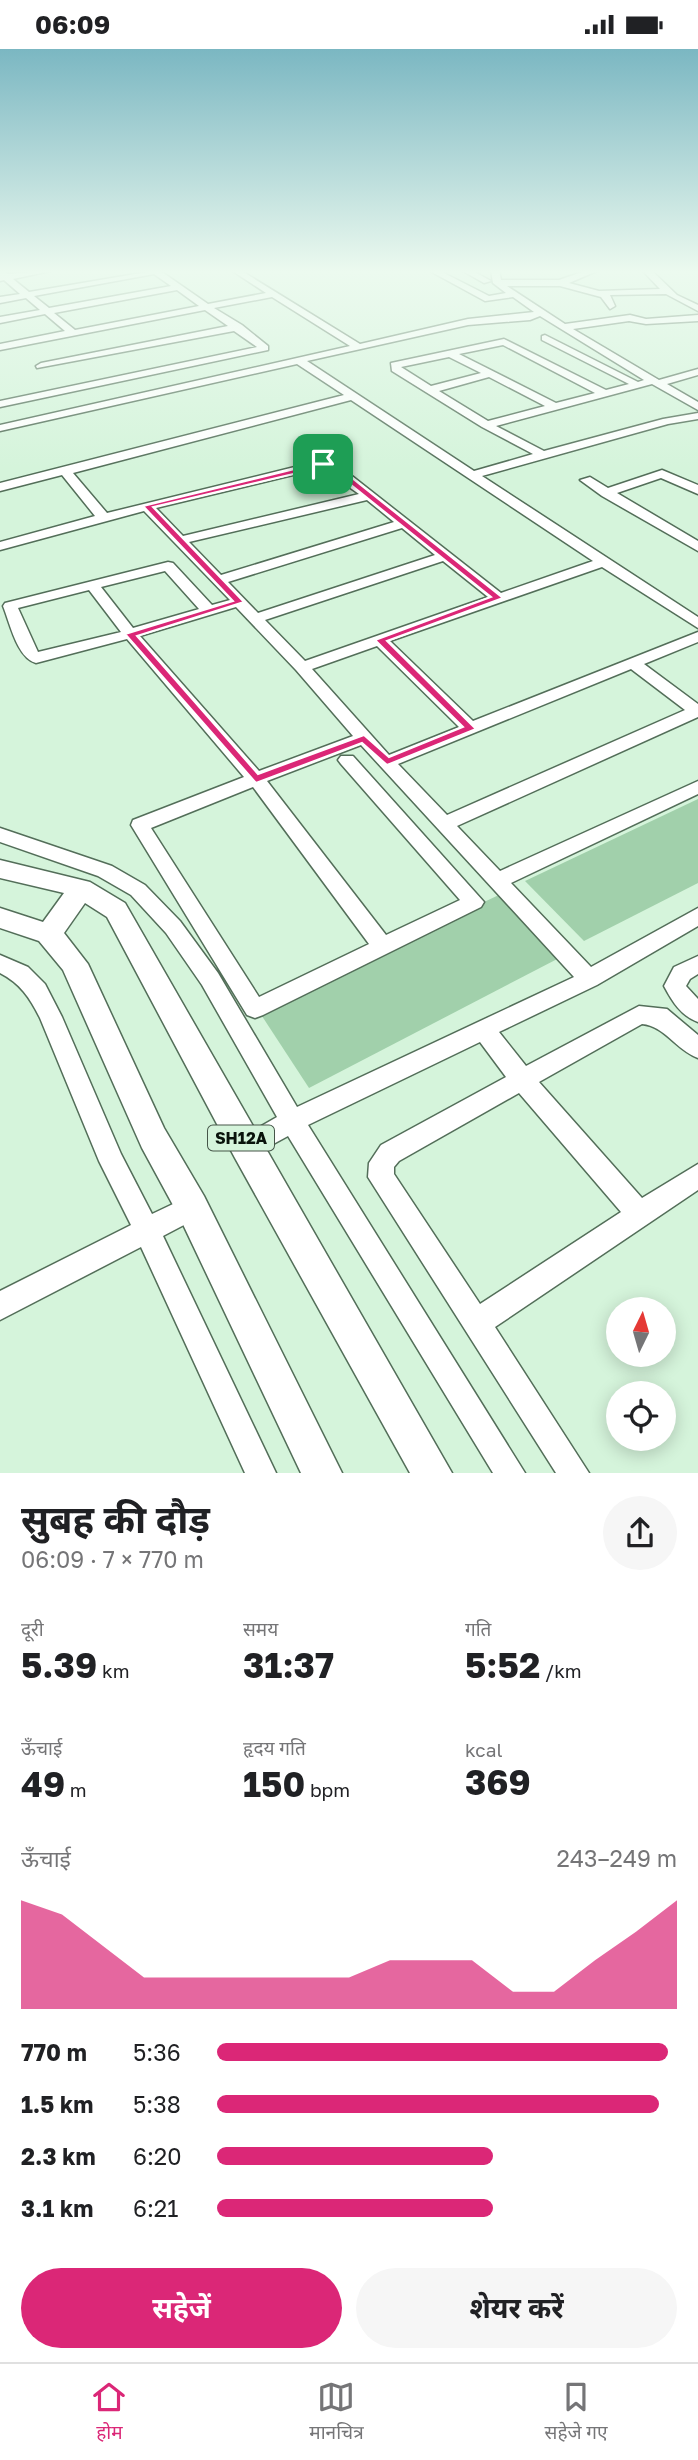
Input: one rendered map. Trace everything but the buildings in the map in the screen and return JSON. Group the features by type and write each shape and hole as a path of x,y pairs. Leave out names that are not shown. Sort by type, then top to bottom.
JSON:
{"main road":[{"name":"SH12A","path":"0,869 81,889 99,896 116,910 246,1148 432,1473"},
{"path":"49,934 81,889"},
{"path":"0,918 49,934 74,964 153,1138 192,1207 322,1473"}],"street":[{"path":"0,347 56,336"},
{"path":"0,404 53,378 191,336"},
{"path":"198,336 228,356"},
{"path":"53,378 228,356 265,348 251,336"},
{"path":"342,336 357,346"},
{"path":"0,436 6,426 401,336"},
{"path":"579,336 698,407"},
{"path":"545,338 639,385"},
{"path":"541,454 486,425 394,367 497,342 510,343 606,394"},
{"path":"18,344 53,378"},
{"path":"449,353 555,407"},
{"path":"588,360 609,356"},
{"path":"298,360 698,624"},
{"path":"486,425 698,372"},
{"path":"430,390 490,374"},
{"path":"0,487 352,396"},
{"path":"471,475 667,421 698,416"},
{"path":"0,546 103,517 323,464 334,468 498,598"},
{"path":"65,471 103,517"},
{"path":"606,493 662,474 698,489"},
{"path":"586,480 698,547"},
{"path":"181,540 368,496"},
{"path":"147,506 302,667 364,739 589,979"},
{"path":"217,581 405,523"},
{"path":"255,619 447,555"},
{"path":"302,667 603,562"},
{"path":"209,611 168,566 10,607 31,656 45,657 130,634 209,611 239,602"},
{"path":"92,585 130,634 256,779 381,944"},
{"path":"387,762 698,637"},
{"path":"380,640 470,729"},
{"path":"444,824 697,712 634,664"},
{"path":"347,760 474,902 381,944 255,1009 140,825 364,739"},
{"path":"498,881 698,787"},
{"path":"0,835 105,871 138,890 173,927 210,979 292,1121 510,1473"},
{"path":"246,1148 292,1121 589,979 698,916"},
{"path":"0,963 20,973 37,990 111,1161 147,1230 261,1473"},
{"path":"698,964 682,973 675,986 680,996 698,1013"},
{"path":"574,1473 382,1177 381,1163 390,1153 639,1015 659,1016 698,1048"},
{"path":"484,1030 524,1081 640,1215"},
{"path":"477,1322 698,1176"},
{"path":"0,1306 192,1207"}],"green space":[{"path":"698,799 698,883 584,941 525,881"},
{"path":"503,893 563,956 309,1088 258,1010"}],"route":[{"path":"323,464 334,468 498,598 380,640 470,729 387,762 364,739 256,779 130,634 239,602 147,506 323,464"}]}
